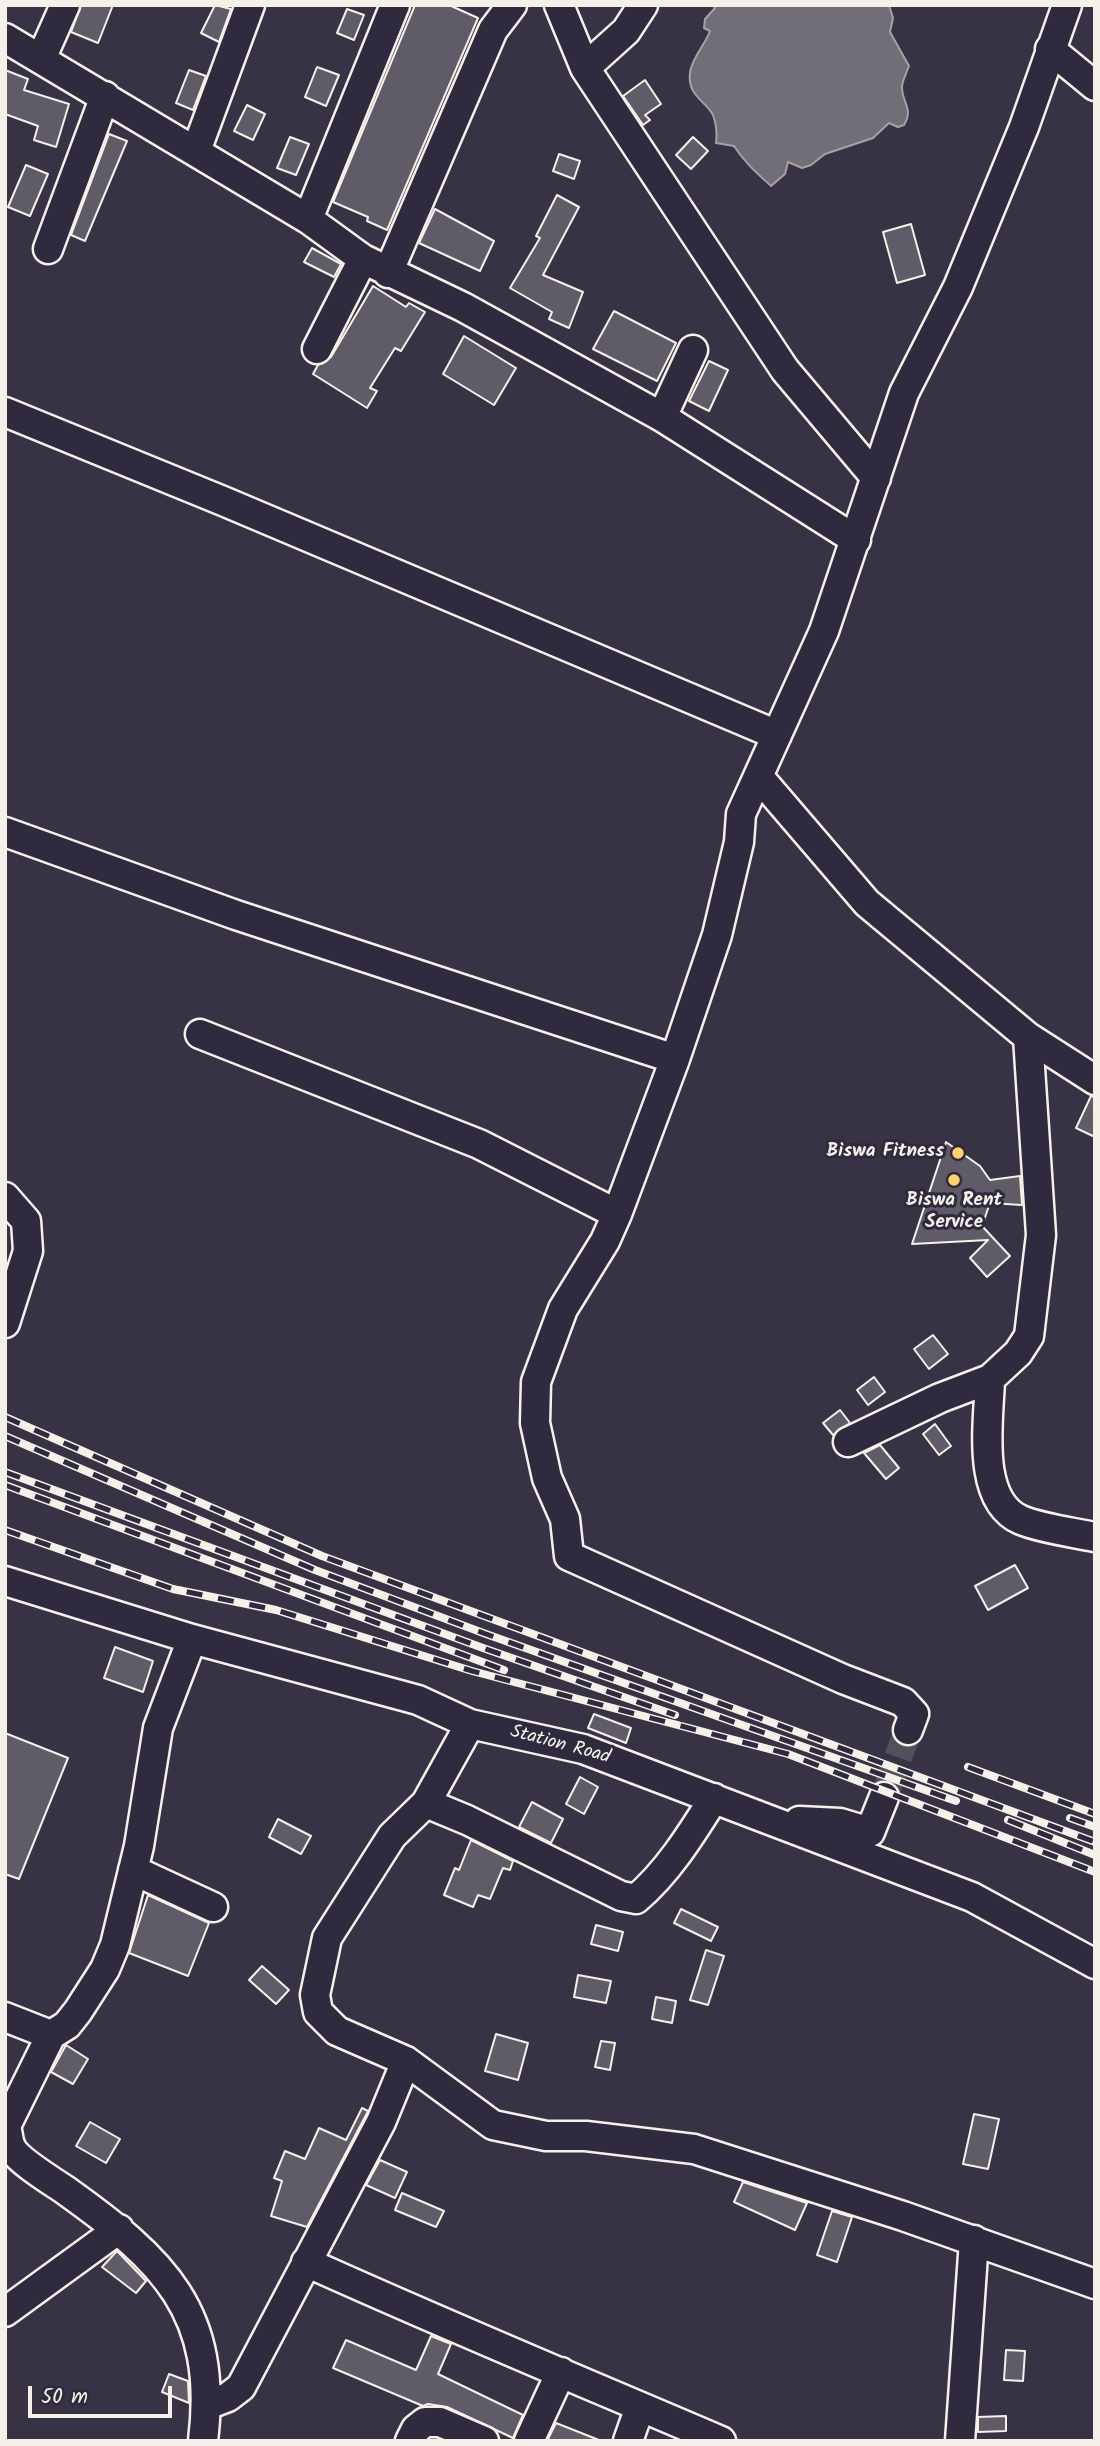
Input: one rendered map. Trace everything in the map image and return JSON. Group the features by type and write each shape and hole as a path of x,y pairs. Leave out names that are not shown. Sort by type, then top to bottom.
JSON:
{"street":[{"path":"41,59 65,5"},
{"path":"196,151 250,5"},
{"path":"308,219 395,5"},
{"path":"388,273 493,30 512,5"},
{"path":"559,5 585,68 785,370 876,478"},
{"path":"585,68 625,31 643,5"},
{"path":"908,1730 914,1714 903,1702 843,1679 569,1556 565,1519 547,1478 535,1423 536,1382 563,1310 605,1241 617,1213 676,1059 717,935 739,842 741,814 824,631 904,393 958,287 1024,127 1067,5"},
{"path":"5,38 308,219 363,259 463,307 662,417 856,540"},
{"path":"1050,49 1095,86"},
{"path":"48,248 105,96"},
{"path":"317,349 363,259"},
{"path":"662,417 693,350"},
{"path":"5,412 223,501 777,736"},
{"path":"759,777 867,903 1028,1037 1095,1080"},
{"path":"5,832 236,915 676,1059"},
{"path":"200,1034 479,1144 617,1213"},
{"path":"849,1442 940,1398 990,1379 1018,1353 1029,1336 1034,1312 1041,1236 1028,1037"},
{"path":"5,1197 26,1221 28,1251 5,1323"},
{"path":"990,1379 988,1473 1000,1500 1019,1519 1095,1537"},
{"name":"Station Road","path":"5,1581 192,1639 418,1699 470,1724 583,1749 972,1897 1095,1964"},
{"path":"192,1639 158,1728 133,1870 115,1945 105,1969 78,2011 67,2025 51,2035 6,2126 12,2150 119,2229 160,2267 193,2321 202,2357 207,2405 203,2440"},
{"path":"470,1724 426,1803 392,1836 348,1901 327,1938 315,1995 318,2012 337,2031 405,2061 493,2125 546,2136 586,2136 694,2149 974,2239 1095,2284"},
{"path":"786,1824 805,1820 841,1823 870,1832 884,1797"},
{"path":"426,1803 467,1820 621,1896 636,1899 647,1890 694,1830 714,1798"},
{"path":"133,1870 214,1907"},
{"path":"5,2017 51,2035"},
{"path":"207,2405 228,2397 241,2387 382,2122 405,2061"},
{"path":"5,2312 119,2229"},
{"path":"960,2441 974,2239"},
{"path":"306,2262 402,2307 721,2441"},
{"path":"529,2441 561,2372"},
{"path":"628,2441 640,2407"},
{"path":"410,2441 416,2429 425,2422 440,2423 484,2441"}],"shaded area":[{"path":"713,5 889,5 893,18 890,32 909,66 902,87 908,110 904,125 898,127 889,123 873,138 825,154 811,165 802,168 788,162 785,174 771,186 734,146 716,143 713,115 691,87 690,72 710,31 704,28 705,19 715,8"}],"building":[{"path":"81,5 113,5 98,43 71,32"},
{"path":"215,5 231,9 219,42 201,33"},
{"path":"415,5 449,5 478,18 387,230 367,221 368,217 333,202"},
{"path":"347,9 364,15 354,40 337,33"},
{"path":"317,67 339,75 326,106 305,97"},
{"path":"5,70 28,79 24,90 69,104 56,147 34,140 38,126 5,114"},
{"path":"189,70 206,76 193,110 176,103"},
{"path":"645,80 661,104 645,115 650,120 643,125 623,96"},
{"path":"247,105 265,114 253,140 234,131"},
{"path":"109,134 127,141 85,241 71,235"},
{"path":"290,137 309,144 296,175 277,168"},
{"path":"693,137 708,151 691,169 676,155"},
{"path":"559,154 580,161 574,179 553,171"},
{"path":"26,165 48,174 30,216 8,207"},
{"path":"557,195 579,207 543,275 583,292 569,328 549,319 552,312 510,288 540,238 536,236"},
{"path":"435,209 494,241 480,271 419,243"},
{"path":"911,224 925,275 897,283 883,232"},
{"path":"312,248 341,264 334,277 304,262"},
{"path":"373,286 406,307 409,303 425,312 401,351 395,348 370,388 377,391 367,408 313,374 318,365 331,357"},
{"path":"614,311 676,343 657,381 593,349"},
{"path":"464,336 516,368 494,405 443,374"},
{"path":"709,361 728,370 709,411 689,401"},
{"path":"1091,1096 1095,1097 1095,1137 1076,1128"},
{"path":"946,1142 980,1166 990,1180 1020,1176 1022,1205 990,1203 982,1226 1010,1256 987,1277 970,1258 988,1240 912,1244"},
{"path":"933,1335 948,1354 929,1369 914,1349"},
{"path":"874,1377 885,1392 868,1405 857,1390"},
{"path":"840,1410 850,1423 833,1435 823,1423"},
{"path":"935,1424 951,1446 939,1455 923,1434"},
{"path":"880,1445 899,1468 886,1479 864,1453"},
{"path":"1015,1565 1028,1588 988,1610 975,1586"},
{"path":"115,1647 153,1661 143,1692 104,1678"},
{"path":"594,1714 631,1728 626,1743 588,1728"},
{"path":"5,1733 68,1758 19,1879 5,1874"},
{"path":"580,1777 598,1787 584,1814 566,1804"},
{"path":"532,1802 563,1819 551,1843 519,1827"},
{"path":"278,1819 311,1836 301,1854 269,1837"},
{"path":"471,1840 513,1861 510,1870 503,1868 490,1899 478,1895 473,1907 444,1895 455,1868 459,1870"},
{"path":"148,1895 209,1923 188,1976 129,1953"},
{"path":"681,1909 718,1927 711,1941 674,1923"},
{"path":"596,1925 623,1932 618,1951 591,1944"},
{"path":"706,1950 724,1956 708,2005 690,2000"},
{"path":"262,1966 289,1990 276,2004 249,1980"},
{"path":"578,1975 611,1981 606,2003 574,1997"},
{"path":"656,1997 676,2001 672,2023 652,2019"},
{"path":"496,2034 528,2043 518,2080 485,2071"},
{"path":"601,2041 615,2043 610,2070 595,2067"},
{"path":"66,2045 88,2059 73,2084 51,2072"},
{"path":"362,2108 368,2111 307,2227 271,2216 282,2181 274,2178 285,2151 305,2159 319,2128 346,2140"},
{"path":"974,2114 999,2119 988,2169 963,2164"},
{"path":"90,2122 120,2139 106,2163 76,2146"},
{"path":"380,2160 407,2172 395,2198 366,2185"},
{"path":"743,2182 807,2203 795,2230 734,2202"},
{"path":"402,2193 444,2211 436,2227 395,2210"},
{"path":"832,2211 852,2217 837,2262 817,2255"},
{"path":"117,2251 146,2281 136,2293 102,2267"},
{"path":"431,2336 451,2344 438,2374 523,2415 513,2438 447,2407 428,2404 423,2406 333,2368 346,2340 416,2370"},
{"path":"1006,2350 1025,2351 1023,2381 1004,2380"},
{"path":"169,2374 188,2381 189,2403 162,2392"},
{"path":"1006,2416 1006,2431 978,2432 978,2417"},
{"path":"556,2423 599,2440 599,2441 547,2441"}],"tunnel":[{"path":"884,1797 908,1730"}],"railway":[{"path":"5,1417 322,1556 1095,1842"},
{"path":"5,1436 315,1570 486,1634 956,1801"},
{"path":"5,1472 483,1648 675,1715"},
{"path":"5,1485 504,1670"},
{"path":"5,1530 173,1589 276,1610 472,1671 788,1754 1095,1872"},
{"path":"968,1767 1095,1814"},
{"path":"1070,1818 1095,1827"},
{"path":"1008,1820 1095,1855"}],"place":[{"name":"Biswa Fitness","path":"958,1153"},
{"name":"Biswa Rent Service","path":"954,1180"}]}
